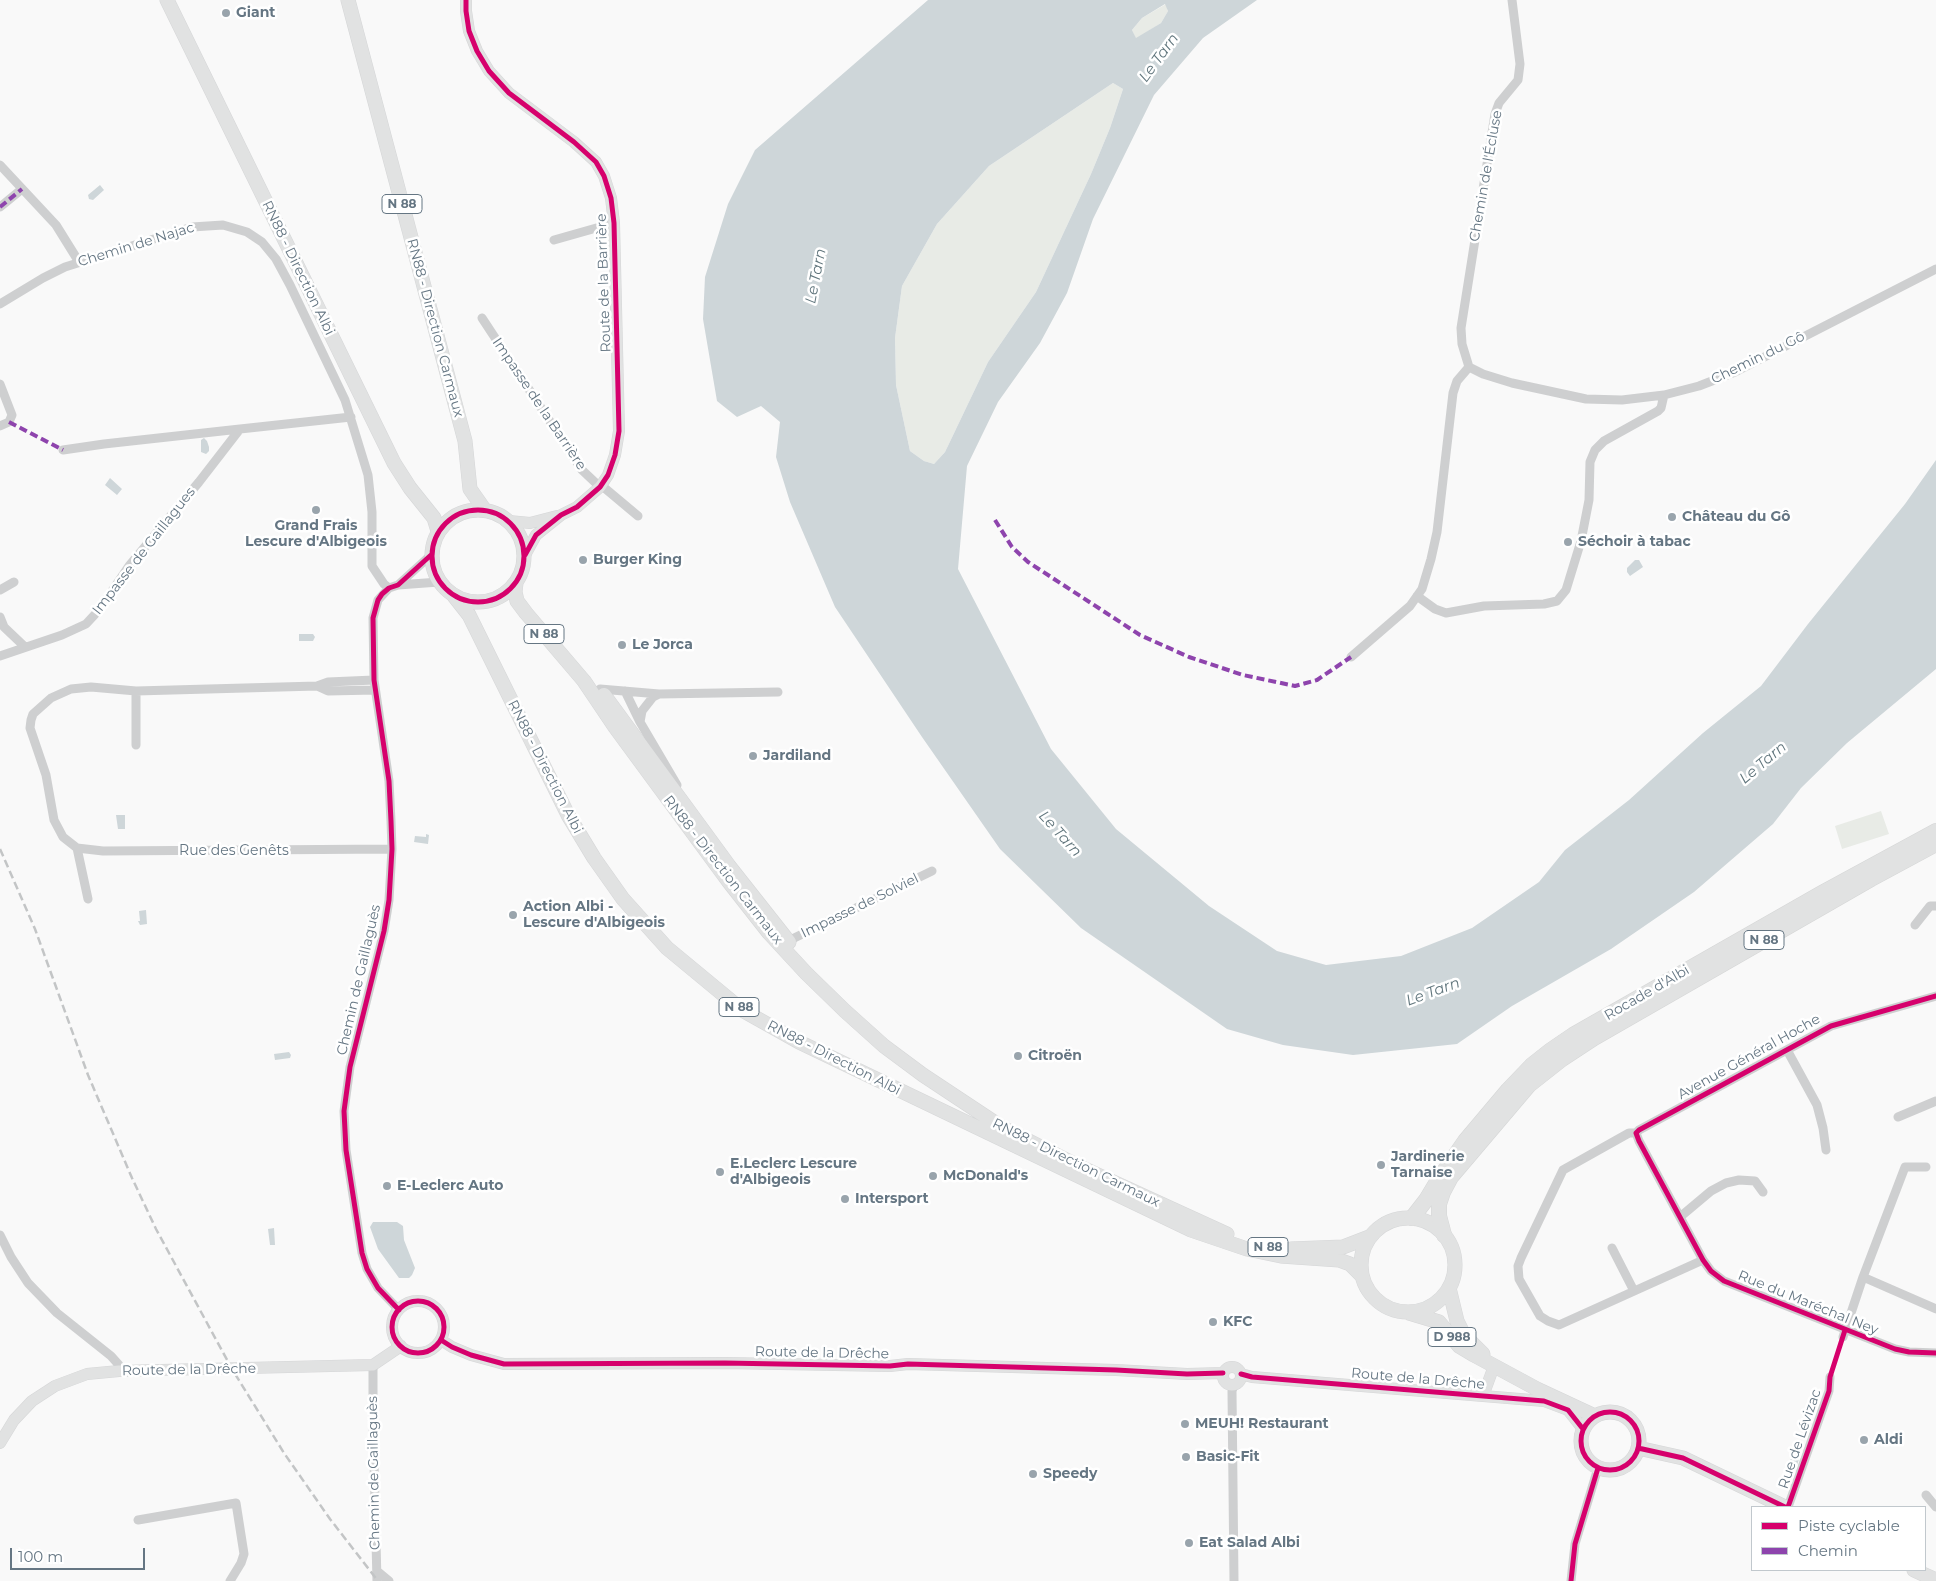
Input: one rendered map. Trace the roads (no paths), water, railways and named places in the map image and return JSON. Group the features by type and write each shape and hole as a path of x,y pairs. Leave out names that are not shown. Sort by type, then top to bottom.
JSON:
{"highway":[{"name":"Rocade d'Albi","path":"1412,1218 1465,1141 1508,1090 1532,1065 1551,1050 1573,1035 1936,831"},
{"name":"Rocade d'Albi","path":"1444,1235 1439,1216 1439,1204 1451,1177 1529,1085 1555,1064 1594,1038 1871,879 1936,844"}],"main road":[{"name":"RN88 - Direction Albi","path":"167,0 394,463 410,488 434,518 438,531"},
{"name":"RN88 - Direction Carmaux","path":"348,0 465,441 470,489 484,509"},
{"path":"484,509 498,513 509,521 520,536 524,555 522,569 516,583 504,595 488,602 470,602 454,596 439,582 433,569 431,555 433,542 438,531 450,518 466,510 484,509"},
{"name":"RN88 - Direction Carmaux","path":"516,583 517,601 584,681 615,727 729,882 769,932 806,973 851,1017 923,1075 987,1118 1033,1144 1172,1210 1246,1242 1266,1247 1310,1249 1343,1247 1369,1238"},
{"name":"RN88 - Direction Albi","path":"454,596 469,615 568,815 594,858 623,899 667,948 742,1010 773,1028 929,1106 1191,1230 1247,1250 1281,1256 1339,1260 1350,1264 1361,1275"},
{"path":"534,622 566,649 591,675 710,839 788,941 805,960 876,1028 908,1054 978,1102 1033,1144"},
{"path":"1398,1218 1424,1220 1435,1226 1444,1235 1452,1247 1455,1261 1454,1275 1449,1288 1442,1298 1432,1306 1421,1311 1408,1313 1396,1312 1383,1306 1373,1298 1365,1287 1361,1275 1360,1262 1363,1249 1369,1238 1385,1223 1398,1218"},
{"name":"D 988","path":"1449,1288 1457,1321 1464,1335 1494,1366"},
{"name":"D 988","path":"1408,1313 1439,1322 1459,1346 1494,1366"},
{"path":"1494,1366 1536,1389 1595,1416"},
{"path":"1604,1413 1614,1413 1631,1421 1636,1429 1639,1439 1638,1448 1631,1461 1619,1469 1598,1468 1584,1454 1581,1445 1583,1428 1595,1416 1604,1413"},
{"path":"1638,1448 1683,1458 1785,1506"},
{"path":"1916,1571 1936,1580"}],"street":[{"name":"Route de la Barrière","path":"466,0 469,31 477,51 489,71 509,93 574,142 596,162 604,176 611,198 614,223 619,431 615,455 608,475 600,486 577,507 561,515 536,535 524,555"},
{"name":"Chemin de l'Écluse","path":"1469,367 1462,344 1461,328 1496,109 1518,80 1520,64 1512,0"},
{"path":"0,165 56,224 80,262"},
{"path":"0,207 22,189"},
{"path":"554,240 614,223"},
{"name":"Chemin de Najac","path":"0,304 42,278 80,262 192,227 223,225 247,232 262,242 276,259 345,400 368,475 372,512 372,566 384,584 389,588"},
{"name":"Chemin du Gô","path":"1469,367 1483,374 1512,383 1586,399 1622,400 1664,395 1699,386 1735,372 1936,269"},
{"name":"Impasse de la Barrière","path":"482,318 582,470 638,516"},
{"path":"1351,657 1410,606 1424,582 1437,532 1453,393 1457,380 1469,367"},
{"path":"0,384 12,415 9,422 0,426"},
{"path":"1417,596 1435,609 1446,613 1484,606 1544,604 1557,601 1566,590 1581,542 1589,500 1588,469 1592,455 1600,444 1609,438 1658,411 1661,408 1664,395"},
{"path":"63,450 351,417"},
{"name":"Impasse de Gaillagues","path":"0,656 57,637 86,624 99,610 129,566 199,482 240,429"},
{"name":"Route de la Barrière","path":"509,521 530,522 561,515"},
{"path":"398,585 431,555"},
{"path":"0,590 14,582"},
{"path":"389,588 398,585 439,582"},
{"name":"Chemin de Gaillaguès","path":"389,588 378,600 374,618 374,685 389,781 392,849 388,902 385,928 350,1067 344,1120 346,1150 362,1253 367,1268 378,1288 399,1310"},
{"path":"0,617 4,627 25,647"},
{"path":"88,899 77,848 63,837 54,820 46,774 30,728 33,714 51,698 71,689 91,687 136,691 317,686 328,682 374,685"},
{"path":"600,689 659,694 778,692"},
{"path":"136,691 136,745"},
{"path":"625,691 640,722 710,839"},
{"path":"640,722 642,710 653,697 659,694"},
{"name":"Rue des Genêts","path":"77,848 103,851 392,849"},
{"name":"Impasse de Solviel","path":"788,941 932,871"},
{"path":"1915,925 1930,906 1936,906"},
{"name":"Avenue Général Hoche","path":"1634,1290 1559,1325 1540,1316 1519,1279 1518,1266 1563,1170 1629,1133 1636,1134 1639,1130 1831,1026 1936,996"},
{"name":"Avenue Général Hoche","path":"1787,1050 1817,1105 1826,1150"},
{"path":"1898,1117 1936,1101"},
{"name":"Rue du Maréchal Ney","path":"1636,1134 1703,1260 1711,1271 1724,1282 1844,1333 1895,1349 1909,1352 1936,1353"},
{"path":"1844,1333 1905,1167 1926,1167"},
{"path":"1680,1217 1711,1191 1726,1183 1739,1180 1755,1181 1763,1192"},
{"path":"0,1235 11,1257 28,1283 57,1313 110,1356 119,1365 119,1371"},
{"path":"1612,1248 1634,1290 1703,1260"},
{"path":"1863,1277 1936,1309"},
{"path":"416,1300 426,1301 435,1306 442,1314 445,1324 441,1340 435,1347 426,1352 415,1353 401,1346 395,1338 392,1328 394,1318 406,1303 416,1300"},
{"name":"Route de la Drêche","path":"441,1340 471,1355 504,1364 725,1363 890,1366 908,1364 1223,1376"},
{"path":"373,1365 401,1346"},
{"name":"Chemin de Gaillaguès","path":"373,1365 372,1414 377,1581"},
{"name":"Route de la Drêche","path":"0,1443 14,1420 32,1401 43,1392 79,1377 119,1371 373,1365"},
{"name":"Route de la Drêche","path":"1483,1396 1494,1366"},
{"path":"1234,1385 1227,1384 1223,1376 1226,1368 1238,1369 1241,1374 1240,1381 1234,1385 1232,1391 1234,1581"},
{"name":"Route de la Drêche","path":"1241,1374 1252,1377 1544,1401 1568,1410 1583,1428"},
{"name":"Rue de Lévizac","path":"1787,1506 1829,1390 1830,1377"},
{"path":"1571,1581 1575,1544 1598,1468"},
{"path":"1926,1495 1936,1507"},
{"path":"138,1520 236,1503 244,1554 230,1581"},
{"path":"377,1571 389,1581"}],"water":[{"name":"Le Tarn","path":"928,0 1257,0 1203,38 1154,95 1093,219 1067,293 1040,343 998,402 967,466 958,569 1051,749 1116,829 1209,906 1277,951 1326,965 1401,956 1472,928 1539,882 1565,850 1629,800 1703,733 1761,686 1808,624 1905,504 1936,460 1936,669 1847,743 1801,788 1773,824 1694,892 1611,949 1512,1006 1457,1044 1353,1055 1283,1045 1227,1029 1081,928 1000,849 835,607 790,502 776,457 780,422 761,406 737,417 717,401 703,319 705,277 728,204 755,150","holes":["1165,4 1168,11 1161,23 1136,38 1132,30 1142,18","1113,83 1123,89 1110,128 1091,174 1036,292 988,362 945,452 934,464 924,461 910,451 896,385 895,338 902,286 937,224 989,166"]},
{"path":"100,185 104,190 93,200 89,199 88,195"},
{"path":"204,438 209,447 209,451 206,454 201,452 201,440"},
{"path":"110,478 122,489 117,495 105,485"},
{"path":"1635,560 1639,560 1643,567 1630,576 1627,568"},
{"path":"299,634 313,634 315,637 313,641 299,641"},
{"path":"116,815 125,815 125,829 118,829"},
{"path":"426,834 429,835 428,844 414,842 415,836 426,837"},
{"path":"146,910 147,924 140,925 138,921 140,921 139,911"},
{"path":"289,1052 290,1058 275,1060 274,1054"},
{"path":"373,1222 397,1222 403,1226 404,1240 415,1268 409,1278 399,1278 378,1249 370,1227"},
{"path":"274,1228 275,1245 270,1245 268,1229"},
{"path":"1792,1456 1799,1459 1794,1474 1786,1471"}],"railway":[{"path":"0,849 35,929 88,1075 156,1229 232,1369 284,1453 330,1519 378,1581"}],"place":[{"name":"Giant","path":"226,13"},
{"name":"Grand Frais Lescure d'Albigeois","path":"316,510"},
{"name":"Château du Gô","path":"1672,517"},
{"name":"Séchoir à tabac","path":"1568,542"},
{"name":"Burger King","path":"583,560"},
{"name":"Le Jorca","path":"622,645"},
{"name":"Jardiland","path":"753,756"},
{"name":"Action Albi - Lescure d'Albigeois","path":"513,915"},
{"name":"Citroën","path":"1018,1056"},
{"name":"Jardinerie Tarnaise","path":"1381,1165"},
{"name":"E.Leclerc Lescure d'Albigeois","path":"720,1172"},
{"name":"McDonald's","path":"933,1176"},
{"name":"E-Leclerc Auto","path":"387,1186"},
{"name":"Intersport","path":"845,1199"},
{"name":"KFC","path":"1213,1322"},
{"name":"MEUH! Restaurant","path":"1185,1424"},
{"name":"Aldi","path":"1864,1440"},
{"name":"Basic-Fit","path":"1186,1457"},
{"name":"Speedy","path":"1033,1474"},
{"name":"Eat Salad Albi","path":"1189,1543"}]}
